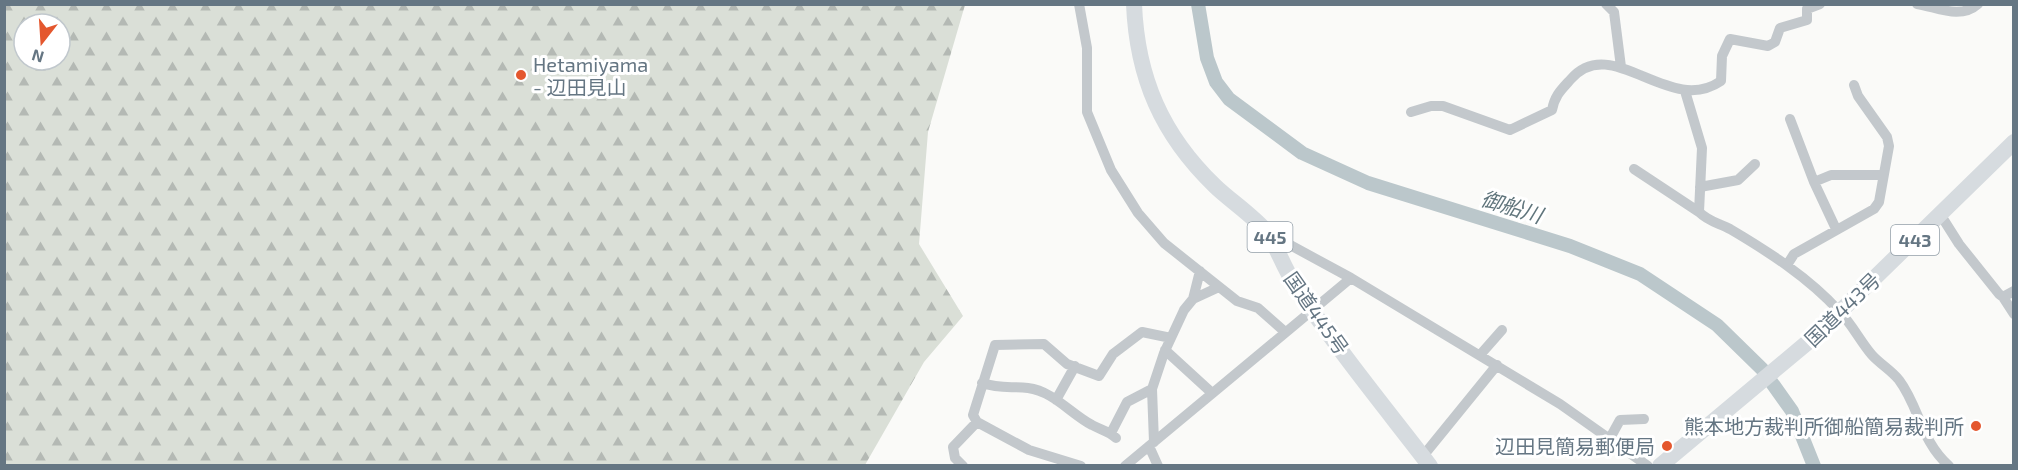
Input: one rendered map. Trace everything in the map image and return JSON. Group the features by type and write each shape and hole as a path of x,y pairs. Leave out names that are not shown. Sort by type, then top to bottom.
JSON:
{"highway":[{"name":"国道445号","path":"1134,4 1137,48 1144,80 1156,107 1200,171 1268,233 1293,282 1426,461"},
{"name":"国道443号","path":"1660,465 1814,337 2013,142"}],"street":[{"path":"1079,4 1087,48 1087,112 1111,170 1138,213 1164,243 1237,301 1258,308 1284,331"},
{"path":"1411,112 1431,106 1443,106 1510,130 1552,110 1557,91 1581,68 1609,63 1656,84 1685,91 1711,87 1721,81 1722,56 1730,39 1768,46 1775,42 1780,28 1806,20 1807,9 1820,4"},
{"path":"1917,4 1958,12 1968,11 1978,4"},
{"path":"1614,7 1621,67"},
{"path":"1787,265 1794,254 1877,206 1888,150 1887,136 1854,86"},
{"path":"1685,91 1702,148 1699,212"},
{"path":"1790,119 1814,182 1836,229"},
{"path":"1700,187 1738,180 1755,164"},
{"path":"1634,169 1699,212 1707,220 1729,228 1787,265 1839,311 1872,355 1898,380 1912,403 1925,438 1936,454 1948,465"},
{"path":"1814,182 1832,175 1883,175"},
{"path":"1941,214 1959,244 2003,297 2013,314"},
{"path":"1268,233 1351,278 1497,365 1560,404 1648,465"},
{"path":"1158,465 1152,444 1152,389 1165,350 1184,310 1193,298 1200,271"},
{"path":"1125,465 1284,331 1351,278"},
{"path":"1193,298 1219,287"},
{"path":"2003,297 2013,291"},
{"path":"1480,355 1502,330"},
{"path":"1081,465 1029,450 977,422 973,415 995,345 1044,344 1067,364 1099,376 1113,354 1142,332 1171,338"},
{"path":"1165,350 1212,393"},
{"path":"1426,461 1497,365"},
{"path":"1056,400 1075,366"},
{"path":"982,383 1013,390 1027,388 1056,400 1090,424 1114,436 1127,402 1152,389"},
{"path":"1609,440 1620,420 1644,419"},
{"path":"963,465 955,458 953,447 977,422"}],"green space":[{"path":"4,5 965,5 928,132 919,244 963,316 924,362 865,465 5,465"}],"waterway":[{"name":"御船川","path":"1198,4 1207,58 1216,82 1229,99 1302,153 1368,183 1570,246 1640,274 1717,325 1762,369 1792,411 1814,466"}],"place":[{"name":"Hetamiyama - 辺田見山","path":"521,75"},
{"name":"熊本地方裁判所御船簡易裁判所","path":"1976,426"},
{"name":"辺田見簡易郵便局","path":"1667,446"}]}
